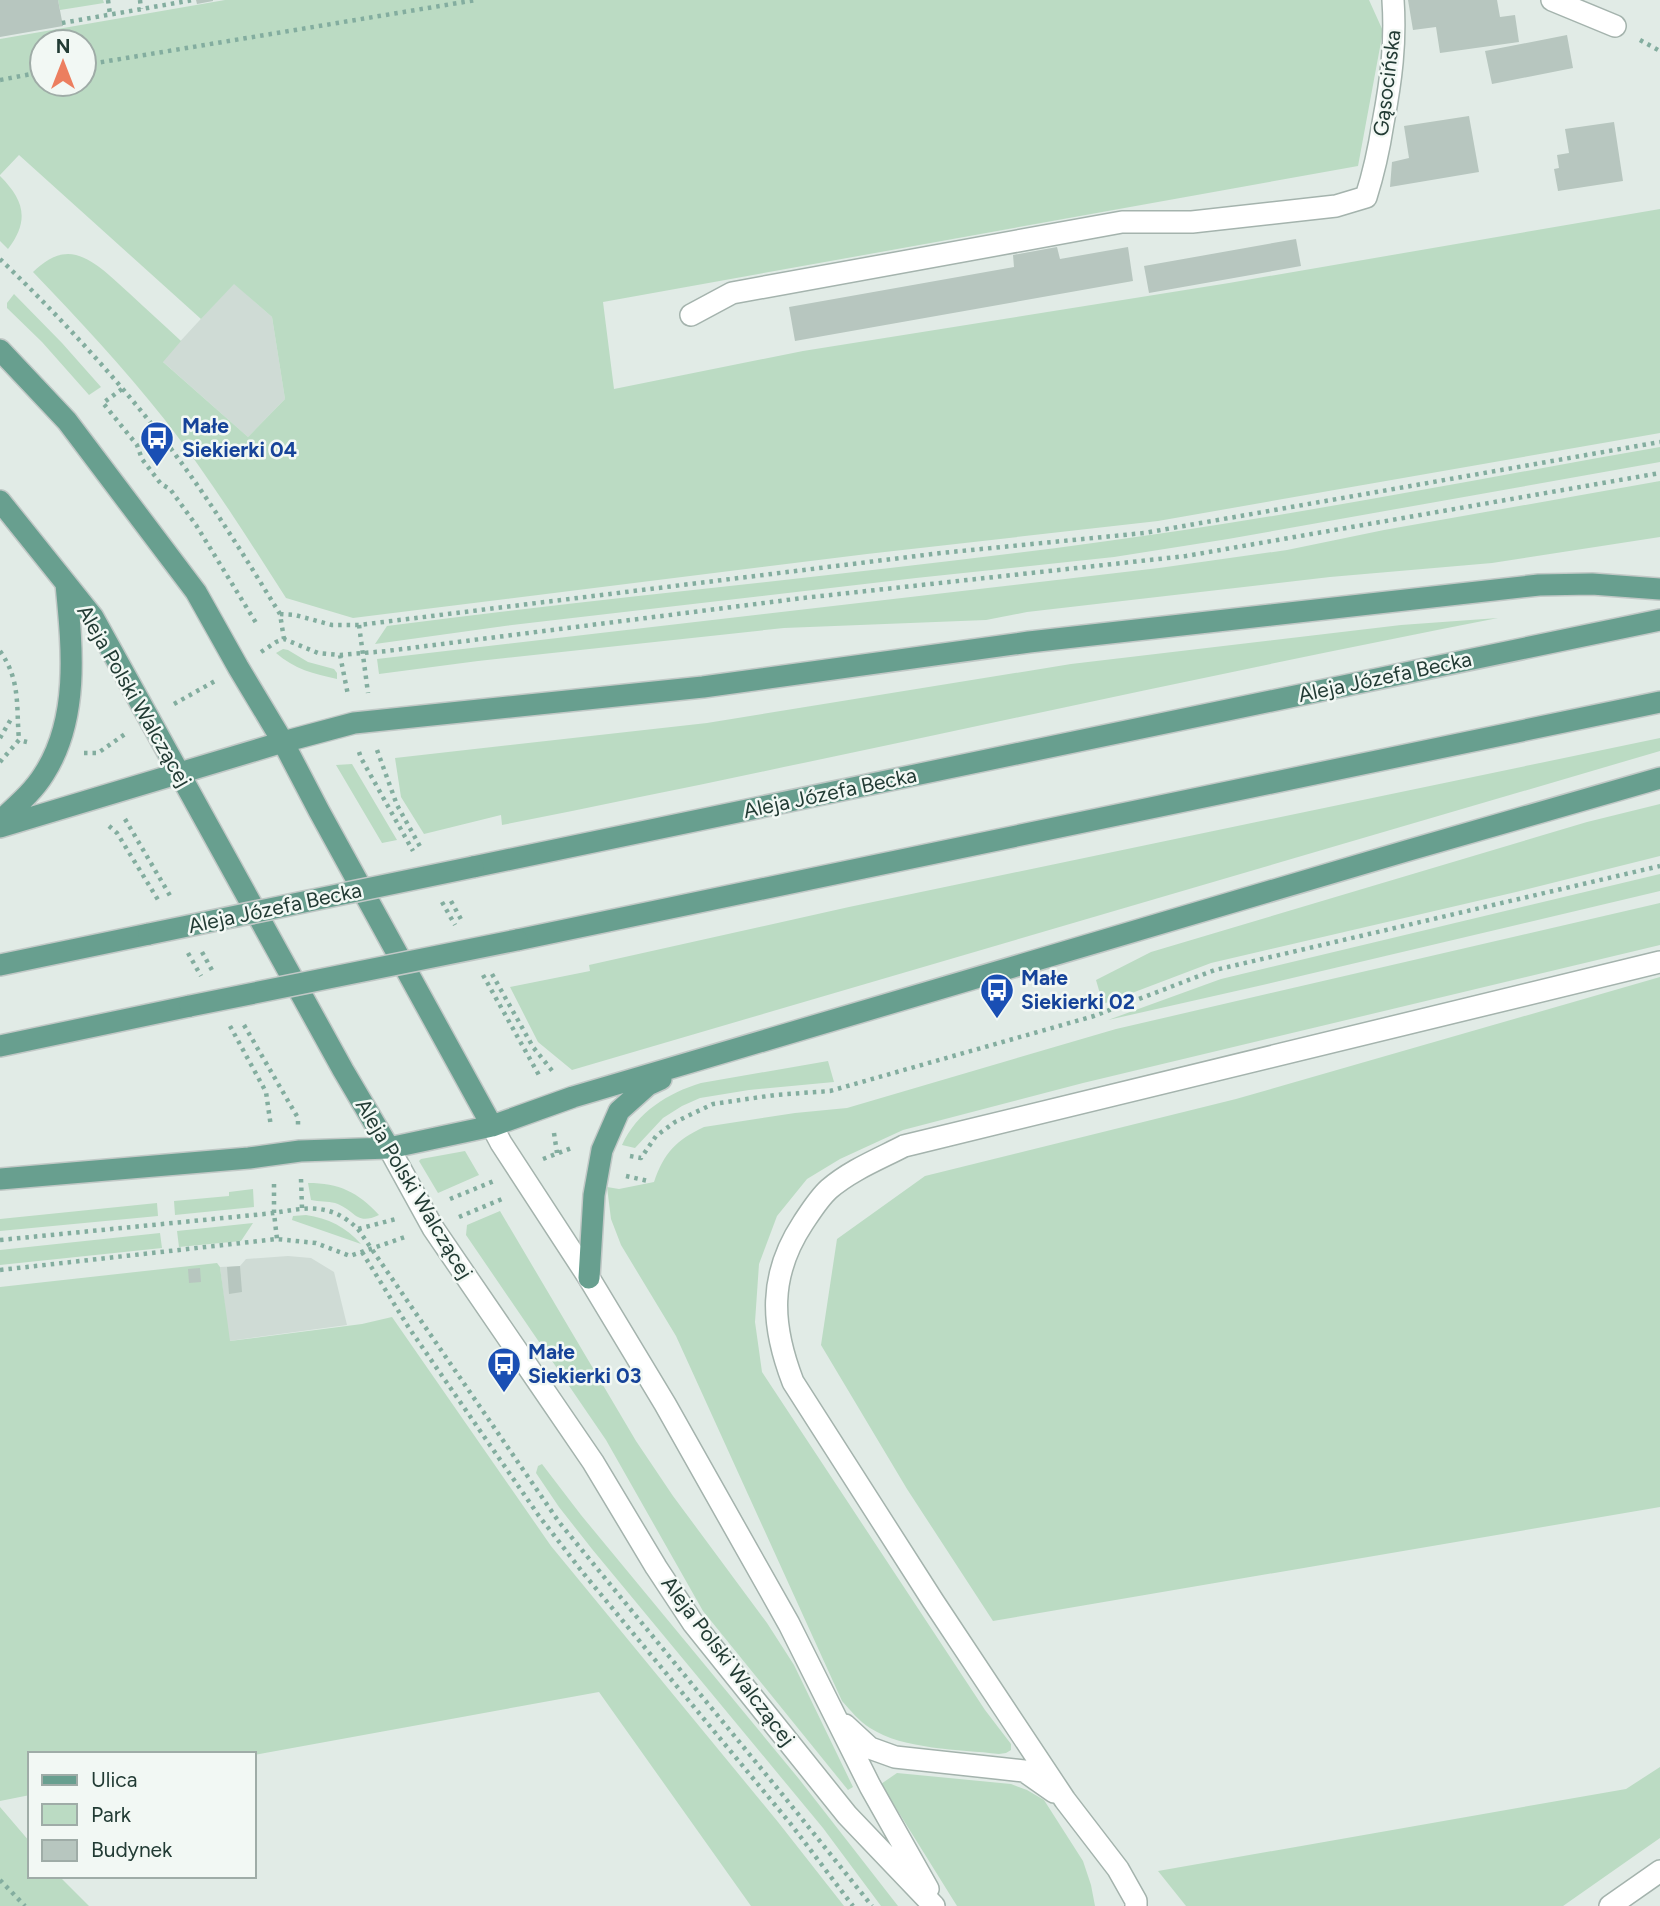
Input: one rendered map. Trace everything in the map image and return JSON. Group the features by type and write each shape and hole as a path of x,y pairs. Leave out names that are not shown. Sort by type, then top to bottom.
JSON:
{"main road":[{"path":"0,350 67,421 196,592 282,742 492,1126"},
{"name":"Aleja Polski Walczącej","path":"0,501 93,617 342,1070 389,1148"},
{"path":"0,821 23,800 44,774 65,725 71,643 66,584"},
{"path":"0,827 354,723 703,687 1028,642 1539,585 1592,584 1660,589"},
{"name":"Aleja Józefa Becka","path":"0,965 1660,620"},
{"path":"0,1046 1660,702"},
{"path":"0,1179 300,1152 389,1148 492,1126 573,1097 1660,778"},
{"path":"589,1278 594,1195 600,1160 619,1111 648,1085 709,1057"}],"street":[{"name":"Gąsocińska","path":"691,315 732,293 1122,222 1192,222 1336,206 1366,197 1376,167 1392,74 1395,30 1393,0"},
{"path":"1552,0 1615,26"},
{"path":"1136,1906 1136,1901 1118,1869 1065,1800 933,1601 793,1382 782,1355 776,1305 779,1279 790,1242 829,1189 858,1169 904,1146 1660,962"},
{"name":"Aleja Polski Walczącej","path":"492,1126 589,1278 685,1438 789,1624 870,1786 936,1906"},
{"name":"Aleja Polski Walczącej","path":"389,1148 428,1219 593,1462 693,1623 847,1815 936,1906"},
{"path":"836,1717 870,1748 895,1757 1024,1771 1065,1800"},
{"path":"1610,1906 1660,1871"}],"path":[{"path":"108,0 110,14"},
{"path":"140,0 141,9"},
{"path":"62,23 168,2 193,0"},
{"path":"98,63 476,0"},
{"path":"0,80 28,75"},
{"path":"0,259 53,312 158,432 193,479 280,614 284,639"},
{"path":"122,389 103,403 137,445 142,459 161,484 170,489 196,525 258,626"},
{"path":"280,614 295,615 332,625 359,625 941,552 1144,533 1660,442"},
{"path":"266,650 284,639 318,653 340,655 387,651 803,598 1186,556 1660,473"},
{"path":"0,651 12,671 18,699 14,717 0,738"},
{"path":"340,655 345,682"},
{"path":"184,699 214,681"},
{"path":"14,717 19,740"},
{"path":"76,752 98,753 115,740"},
{"path":"0,762 11,749"},
{"path":"600,1160 641,1157 656,1136 675,1122 713,1104 830,1091 1094,1016 1215,970 1660,866"},
{"path":"0,1270 277,1239 316,1243 350,1256 524,1178 578,1145 600,1160 648,1181"},
{"path":"358,1229 428,1219 524,1178"},
{"path":"0,1240 302,1208 318,1208 347,1219 372,1248 559,1522 872,1906"},
{"path":"362,1252 408,1328 539,1517 790,1823 853,1906"},
{"path":"0,1880 26,1906"}],"shaded area":[{"path":"234,283 272,317 285,399 248,437 162,361"},
{"path":"288,1256 311,1258 334,1272 347,1325 229,1341 220,1267 240,1266 246,1259"}],"green space":[{"path":"58,0 103,0 104,3 60,10"},
{"path":"225,0 1369,0 1383,31 1358,166 603,302 614,389 803,351 1229,283 1660,209 1660,433 1158,521 353,618 286,598 212,485 165,420 101,344 33,272 52,258 63,254 84,258 104,271 181,341 163,362 248,437 285,399 272,317 234,284 201,319 19,155 0,175 0,39 28,34 28,98 98,98 98,28 63,28"},
{"path":"0,176 14,193 21,211 19,229 8,249 0,241"},
{"path":"14,294 101,387 89,395 42,342 7,308 7,303"},
{"path":"1660,447 1660,462 1114,557 512,625 375,644 387,626 917,565 1164,533"},
{"path":"1660,481 1660,537 1492,563 1330,577 1027,612 986,620 784,628 379,674 377,659 1159,568 1287,550"},
{"path":"1498,618 502,825 501,815 424,834 401,797 395,758 707,723 1071,664 1401,625"},
{"path":"283,649 308,662 334,669 337,679 297,667 276,653"},
{"path":"1660,738 1660,751 572,1070 538,1042 510,987 590,971 589,965 849,907"},
{"path":"352,764 397,840 382,843 336,765"},
{"path":"1660,804 1660,856 1211,963 1103,1004 1096,980 1151,952 1587,822"},
{"path":"1660,874 1660,891 1108,1020 1221,979"},
{"path":"1660,903 1660,945 1083,1083 903,1130 840,1159 807,1179 777,1216 759,1264 755,1322 762,1372 985,1710 1011,1744 1011,1750 999,1754 915,1745 884,1735 859,1719 842,1701 676,1336 621,1245 611,1219 607,1187 619,1189 654,1182 672,1148 704,1127 847,1108 1116,1029"},
{"path":"1660,977 1660,1507 993,1621 907,1489 821,1345 837,1239 925,1176 1236,1099"},
{"path":"828,1061 834,1082 749,1090 700,1098 663,1118 635,1148 622,1145 636,1123 655,1105 689,1087"},
{"path":"465,1151 479,1175 438,1193 419,1161"},
{"path":"308,1183 347,1190 379,1215 360,1218 335,1203 311,1200"},
{"path":"253,1189 254,1207 175,1215 174,1201 229,1196 229,1192"},
{"path":"157,1203 158,1216 0,1231 0,1219"},
{"path":"500,1211 636,1441 673,1496 767,1623 794,1665 853,1787 848,1790 703,1611 606,1440 466,1235 467,1225"},
{"path":"306,1215 336,1224 361,1244 292,1220 293,1216"},
{"path":"253,1223 241,1241 179,1247 177,1231"},
{"path":"160,1233 162,1248 0,1265 0,1250"},
{"path":"217,1263 220,1267 230,1341 362,1324 392,1317 551,1546 844,1906 751,1906 599,1692 256,1755 256,1752 28,1752 28,1795 0,1801 0,1287"},
{"path":"542,1464 799,1779 898,1906 881,1906 823,1828 592,1549 536,1473 538,1466"},
{"path":"1660,1767 1660,1838 1563,1906 1186,1906 1158,1871 1626,1789"},
{"path":"897,1773 1011,1784 1044,1800 1083,1861 1095,1906 957,1906 881,1784"},
{"path":"0,1807 28,1840 28,1878 61,1878 89,1906 0,1906"}],"building":[{"path":"0,0 58,0 63,26 28,28 28,32 0,37"},
{"path":"196,0 213,0 213,1 197,4"},
{"path":"1408,0 1497,0 1500,17 1515,15 1519,42 1440,53 1436,27 1413,30"},
{"path":"1567,35 1573,68 1492,84 1485,51"},
{"path":"1469,116 1479,172 1390,187 1392,162 1409,158 1404,126"},
{"path":"1614,122 1623,181 1558,191 1554,169 1559,168 1557,155 1569,153 1565,129"},
{"path":"1296,239 1301,266 1149,293 1144,266"},
{"path":"1057,247 1060,259 1128,247 1133,281 795,341 789,307 1014,267 1013,255"},
{"path":"240,1266 242,1292 229,1294 227,1267"},
{"path":"200,1268 201,1282 189,1283 188,1269"}],"place":[{"name":"Małe Siekierki 04","path":"157,468"},
{"name":"Małe Siekierki 02","path":"997,1020"},
{"name":"Małe Siekierki 03","path":"504,1394"}]}
